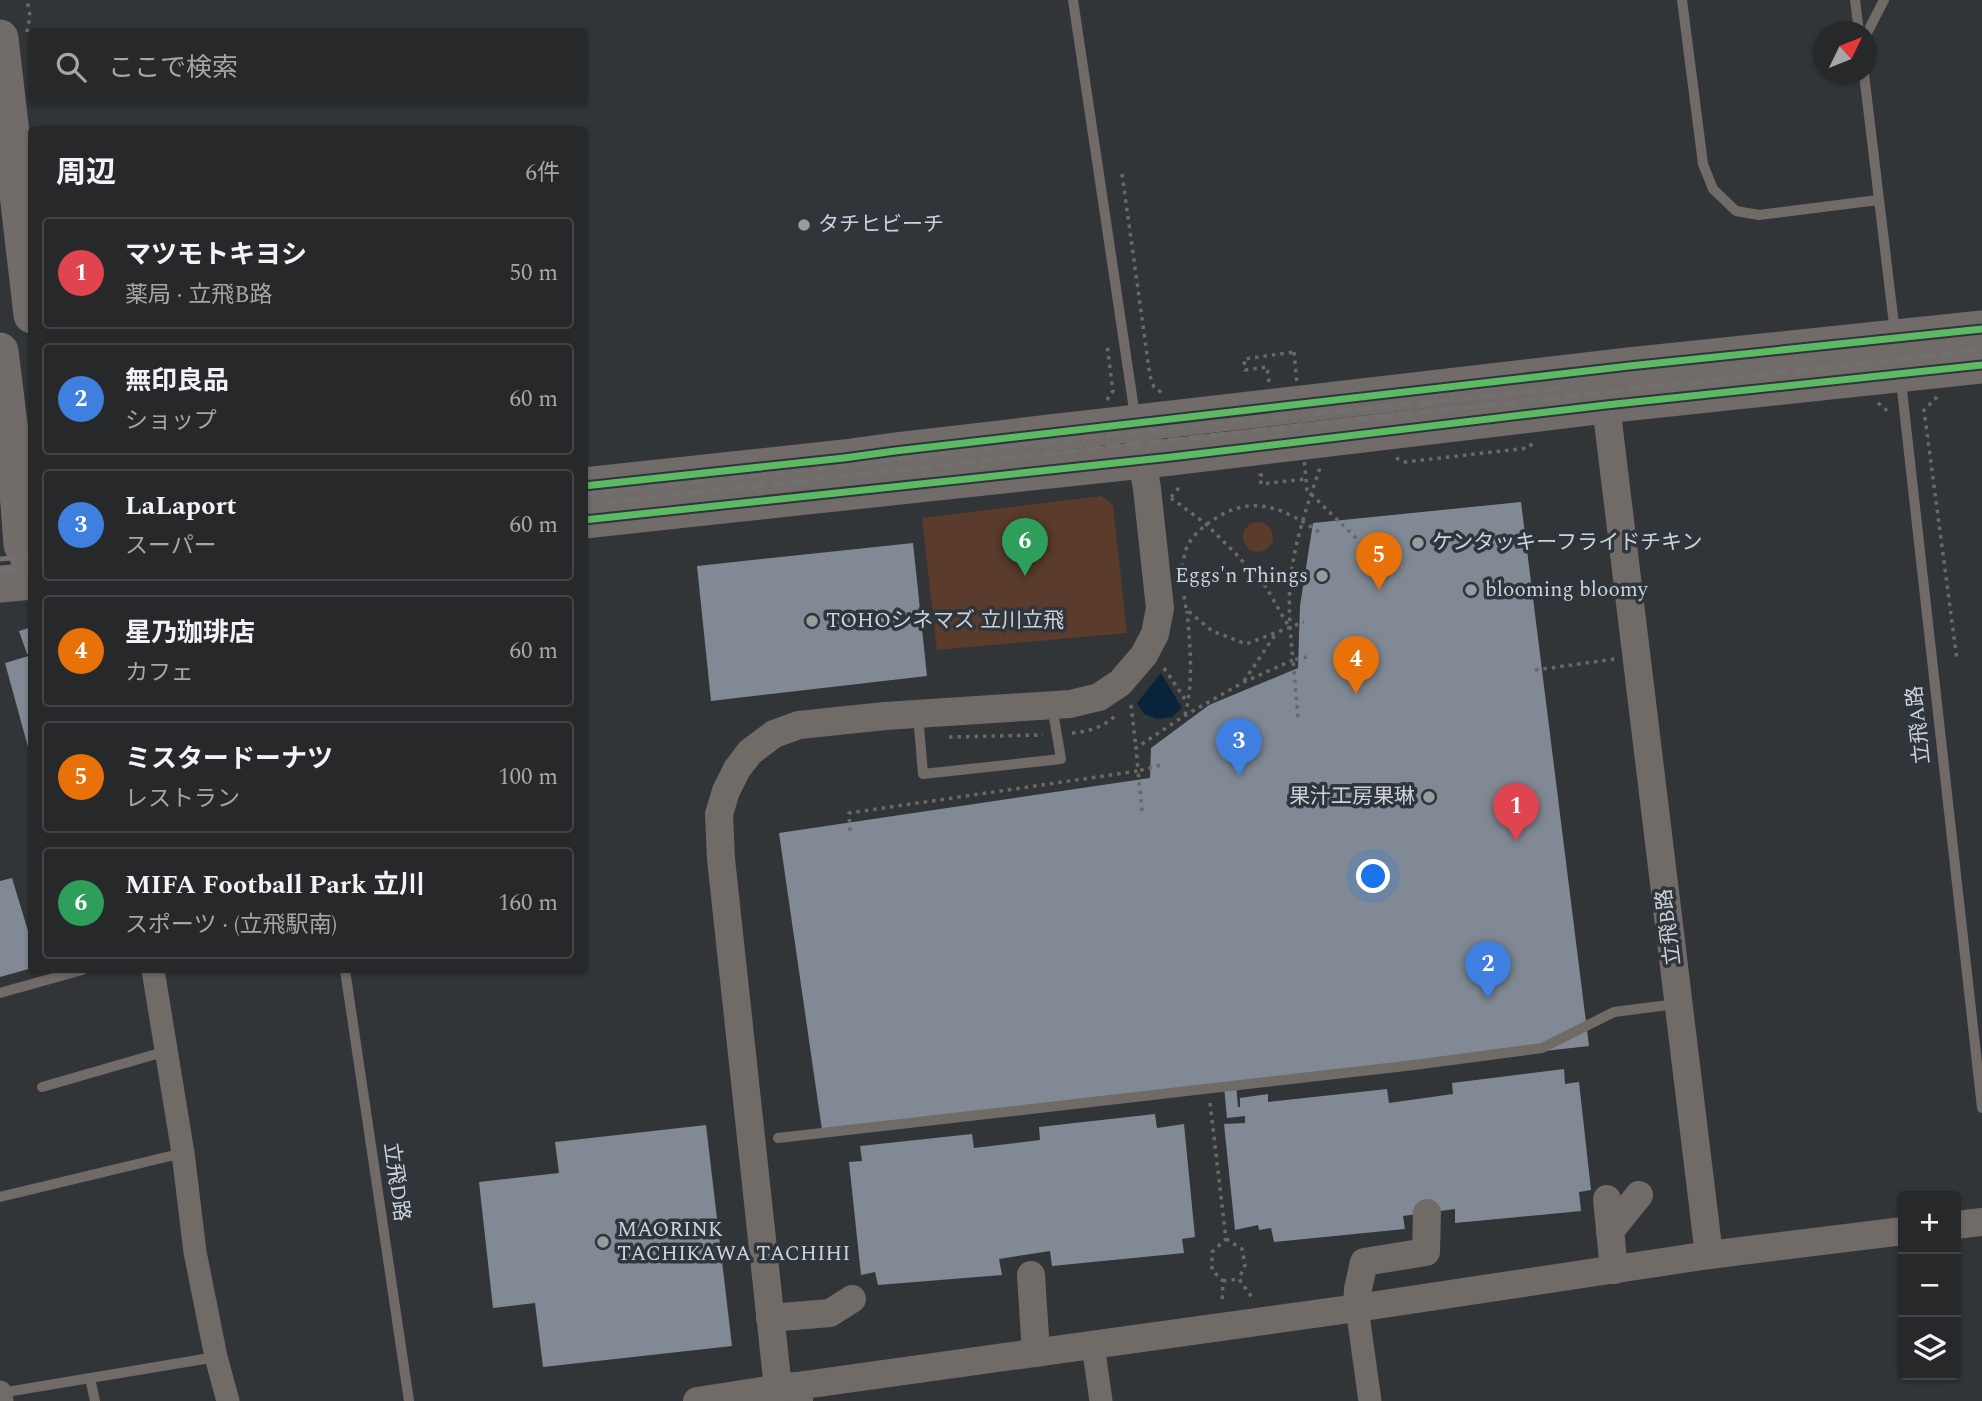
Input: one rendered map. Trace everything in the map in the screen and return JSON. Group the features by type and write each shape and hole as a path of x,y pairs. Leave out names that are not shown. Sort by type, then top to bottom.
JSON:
{"main road":[{"path":"0,38 28,280"},
{"path":"588,520 1142,460 1605,405 1898,356 1982,328"},
{"path":"0,351 19,503 21,550"},
{"path":"588,486 1629,366 1898,356 1982,365"},
{"path":"0,584 28,581"}],"street":[{"name":"立飛B路","path":"1605,405 1709,1255"},
{"path":"791,1392 770,1318 723,873 719,814 726,791 737,769 750,752 774,734 799,726 919,726 1070,704 1099,697 1120,683 1144,656 1156,634 1160,608 1136,423"},
{"path":"154,973 183,1153 195,1252 216,1357 228,1401"},
{"path":"1610,1231 1639,1195"},
{"path":"1607,1199 1614,1270"},
{"path":"1370,1401 1357,1308 1364,1262 1426,1252 1427,1213"},
{"path":"1961,1224 1982,1222"},
{"path":"697,1401 791,1392 1036,1353 1709,1255 1898,1232"},
{"path":"1031,1275 1036,1353"},
{"path":"770,1318 830,1313 852,1299"},
{"path":"1093,1345 1101,1401"},
{"path":"0,1393 2,1401"}],"lane":[{"path":"1073,0 1136,423"},
{"path":"1682,0 1703,164 1713,189 1736,211 1759,215 1878,200"},
{"path":"1856,0 1858,21"},
{"path":"1873,21 1884,0"},
{"name":"立飛A路","path":"1865,84 1982,1108"},
{"path":"919,726 923,774 1061,760 1052,706"},
{"path":"0,993 71,973"},
{"name":"立飛D路","path":"345,973 409,1401"},
{"path":"778,1138 1542,1048 1614,1012 1679,1004"},
{"path":"42,1087 167,1051"},
{"path":"0,1197 183,1153"},
{"path":"0,1393 216,1357"},
{"path":"90,1378 95,1401"}],"path":[{"path":"1122,174 1150,376 1154,387 1164,394"},
{"path":"1267,367 1245,370 1244,359 1294,352 1307,490 1366,548"},
{"path":"1286,385 1306,375"},
{"path":"1943,391 1924,410 1957,660"},
{"path":"1871,397 1891,413"},
{"path":"1388,454 1405,462 1528,448 1541,435"},
{"path":"1298,717 1290,629 1292,569 1303,521 1323,459"},
{"path":"1301,462 1312,461"},
{"path":"1268,474 1260,475 1261,484 1306,479"},
{"path":"1182,484 1169,500 1206,524 1266,587 1290,629"},
{"path":"1180,577 1188,544 1206,524 1229,510 1256,504 1278,509 1319,532"},
{"path":"1182,587 1191,658 1188,703 1184,716"},
{"path":"1180,608 1186,609 1212,631 1246,643 1304,622"},
{"path":"1244,682 1276,633"},
{"path":"1136,748 1184,716 1244,682 1293,660 1307,657"},
{"path":"1535,670 1621,658"},
{"path":"1161,663 1188,703"},
{"path":"919,726 1057,735 1086,732 1108,722 1130,703 1142,811"},
{"path":"850,831 849,813 1138,771 1161,765"},
{"path":"1210,1101 1226,1239"},
{"path":"1226,1239 1242,1249 1245,1265 1239,1279"},
{"path":"1226,1239 1212,1252 1212,1270 1223,1280 1239,1279"},
{"path":"1239,1279 1256,1303"},
{"path":"1222,1309 1223,1280"}],"shaded area":[{"path":"1101,496 1113,505 1127,633 937,650 922,518"},
{"path":"1258,522 1269,526 1273,537 1269,548 1258,552 1247,548 1243,537 1247,526"}],"water":[{"path":"1161,673 1182,708 1172,717 1157,719 1144,714 1137,703"}],"building":[{"path":"1521,502 1589,1046 1236,1085 1238,1107 1240,1098 1268,1094 1268,1102 1387,1089 1389,1103 1453,1094 1452,1083 1564,1069 1565,1084 1579,1082 1591,1190 1579,1192 1581,1211 1455,1223 1455,1209 1403,1216 1405,1229 1274,1242 1271,1228 1259,1230 1258,1225 1235,1230 1224,1124 1245,1123 1245,1116 1227,1118 1224,1086 822,1130 779,833 1150,778 1151,748 1209,705 1298,668 1300,606 1313,523"},
{"name":"TOHOシネマズ 立川立飛","path":"913,543 927,676 711,701 697,566"},
{"path":"28,628 28,654 27,654 19,631"},
{"path":"28,656 28,747 5,663"},
{"path":"12,878 28,931 28,969 0,977 0,881"},
{"path":"1155,1114 1157,1128 1184,1124 1195,1237 1182,1239 1184,1253 1052,1266 1050,1251 999,1259 1002,1275 878,1285 875,1272 861,1275 849,1162 862,1161 860,1146 972,1134 974,1148 1040,1140 1039,1127"},
{"name":"MAORINK TACHIKAWA TACHIHI","path":"706,1125 732,1346 543,1367 535,1303 493,1308 479,1182 559,1173 555,1142"}],"railway":[{"path":"588,505 1982,350"},
{"path":"588,494 1569,387"},
{"path":"0,559 28,556"},
{"path":"0,570 28,567"}],"cycle path":[{"path":"588,486 1629,366 1982,329"},
{"path":"588,520 1982,365"}],"place":[{"name":"タチヒビーチ","path":"804,225"},
{"name":"ケンタッキーフライドチキン","path":"1418,543"},
{"name":"MIFA Football Park 立川","path":"1025,576"},
{"name":"Eggs'n Things","path":"1322,576"},
{"name":"ミスタードーナツ","path":"1379,590"},
{"name":"blooming bloomy","path":"1471,590"},
{"name":"TOHOシネマズ 立川立飛","path":"812,621"},
{"name":"星乃珈琲店","path":"1356,694"},
{"name":"LaLaport","path":"1239,776"},
{"name":"果汁工房果琳","path":"1429,797"},
{"name":"マツモトキヨシ","path":"1516,841"},
{"name":"無印良品","path":"1488,999"},
{"name":"MAORINK TACHIKAWA TACHIHI","path":"603,1242"}]}
